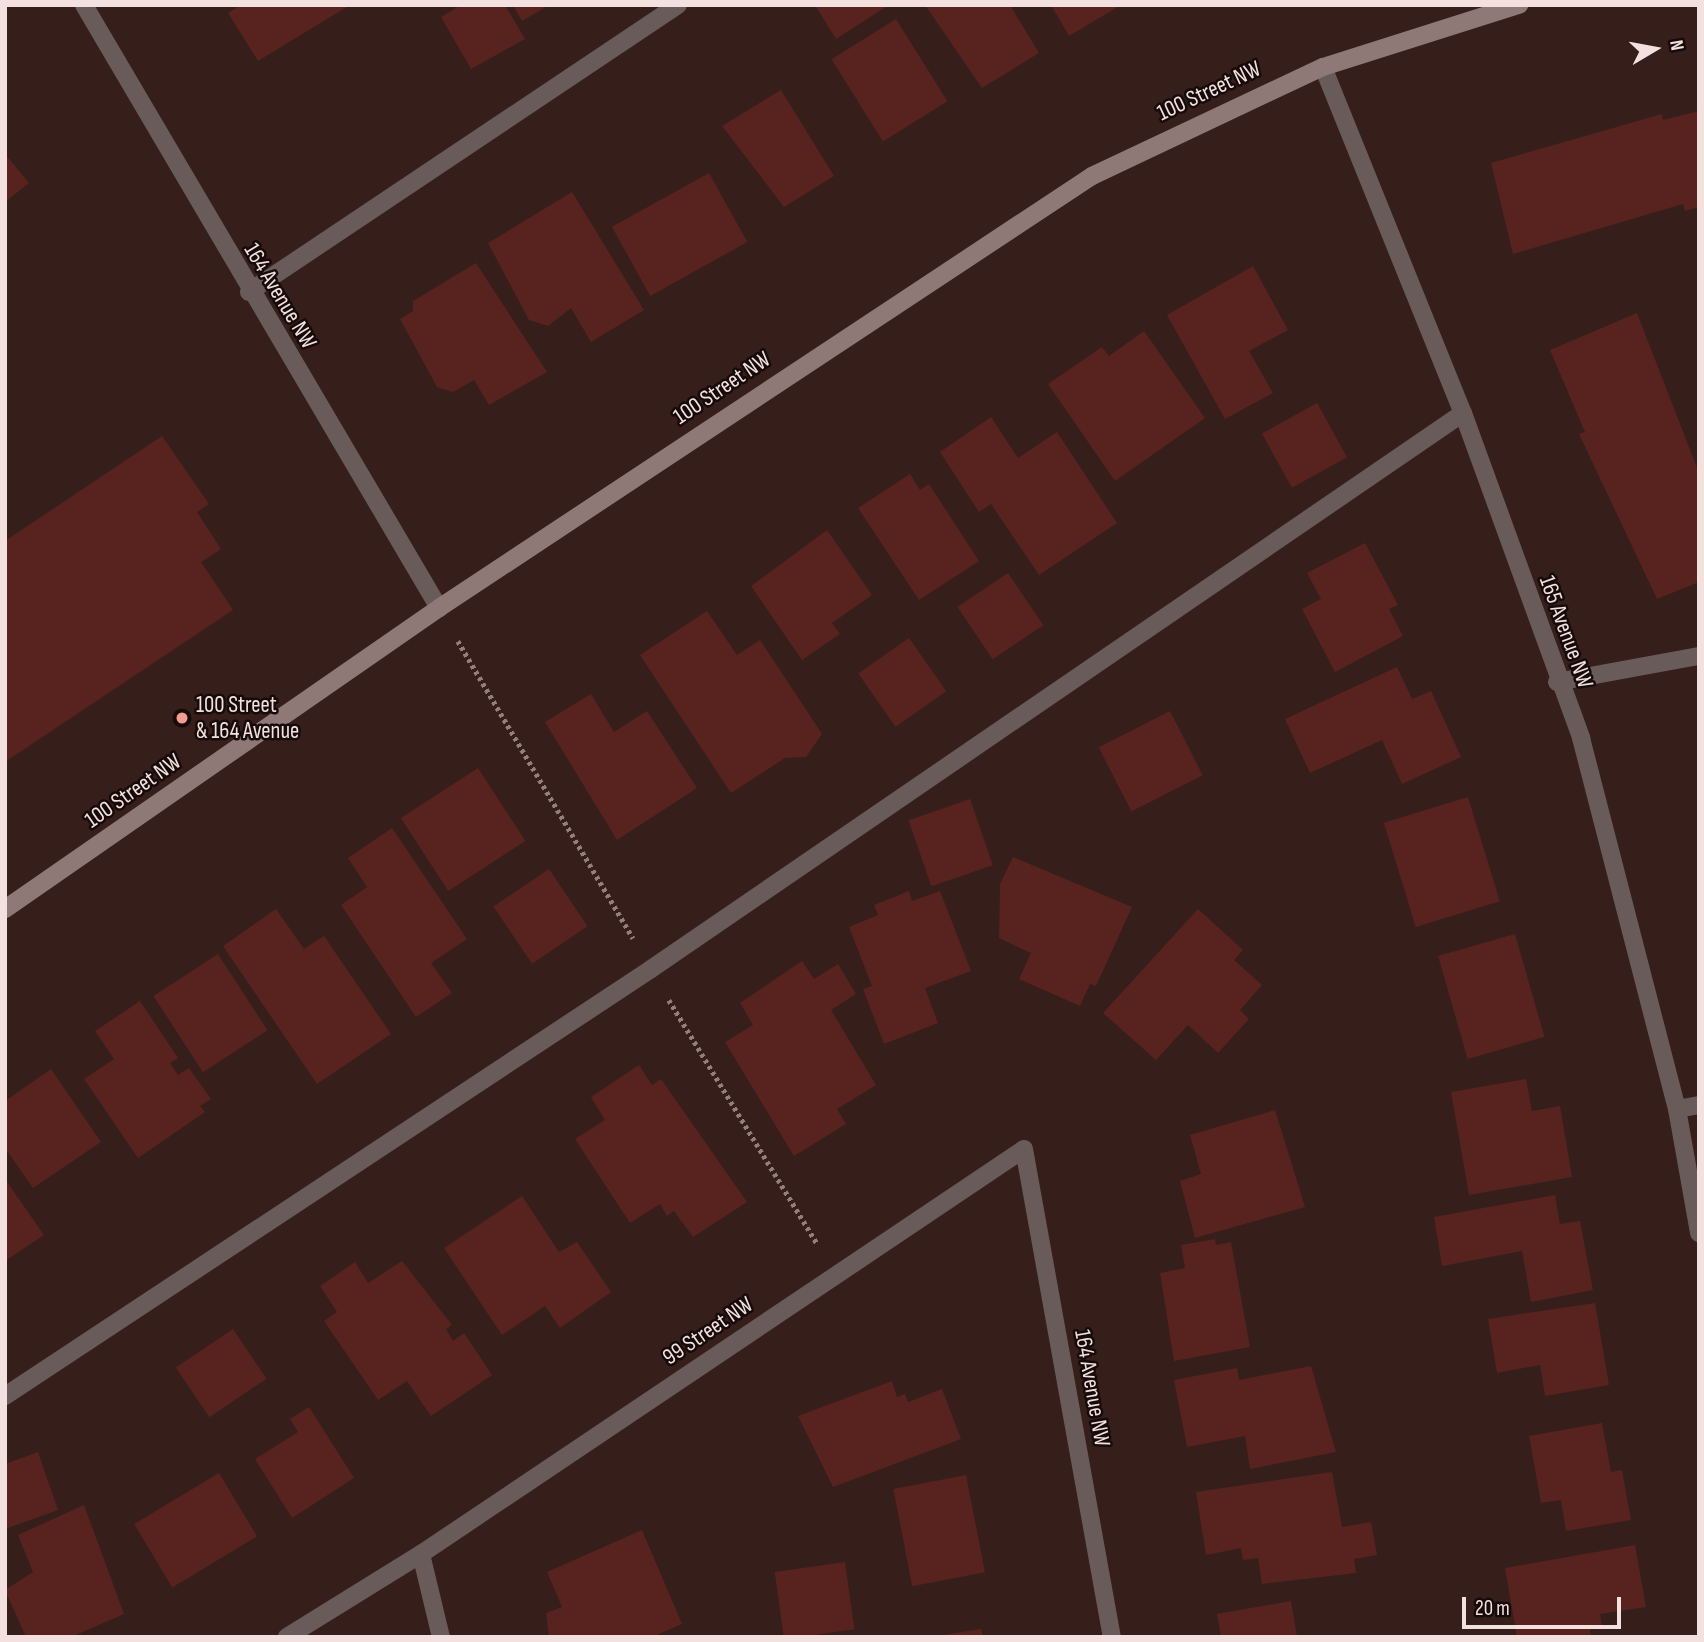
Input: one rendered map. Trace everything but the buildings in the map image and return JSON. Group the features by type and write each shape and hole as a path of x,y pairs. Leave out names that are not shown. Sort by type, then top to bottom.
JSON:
{"street":[{"name":"164 Avenue NW","path":"84,5 249,292 439,608"},
{"path":"249,292 678,5"},
{"name":"100 Street NW","path":"5,909 439,608 1092,176 1323,66 1519,5"},
{"name":"165 Avenue NW","path":"1323,66 1463,413 1557,682 1581,738 1677,1109 1699,1233"},
{"path":"5,1396 639,977 1463,413"},
{"path":"1557,682 1699,656"},
{"path":"1677,1109 1699,1105"},
{"name":"164 Avenue NW","path":"1024,1149 1112,1637"},
{"name":"99 Street NW","path":"287,1637 421,1554 1024,1149"},
{"path":"421,1554 441,1637"}],"place":[{"name":"100 Street & 164 Avenue","path":"182,718"}]}
